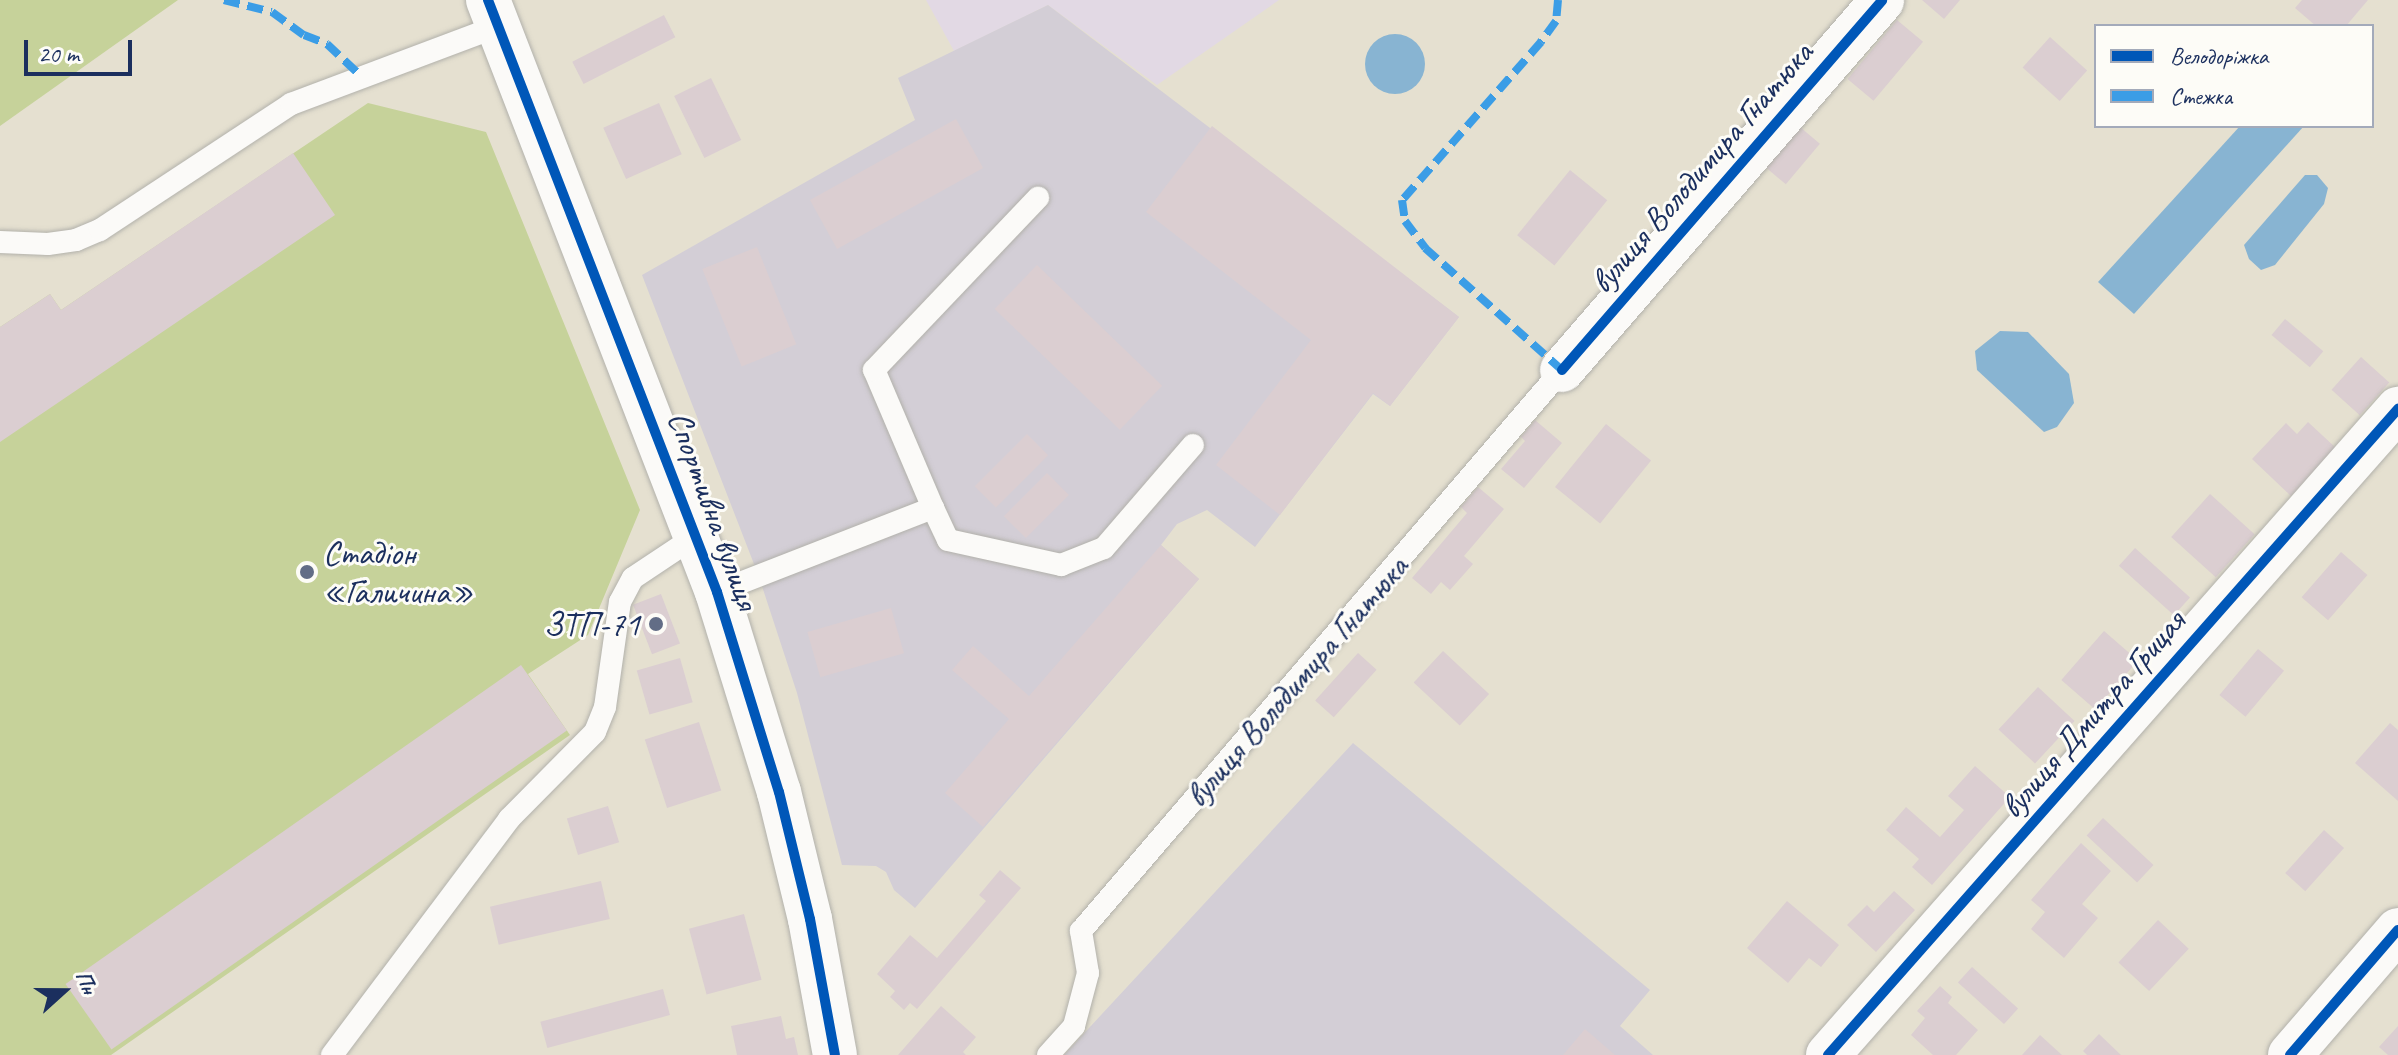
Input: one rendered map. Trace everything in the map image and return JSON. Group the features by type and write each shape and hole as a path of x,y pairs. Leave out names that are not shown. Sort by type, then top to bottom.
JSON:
{"street":[{"name":"вулиця Володимира Гнатюка","path":"1562,370 1882,0"},
{"name":"Спортивна вулиця","path":"493,13 717,592 779,792 810,919 835,1055"},
{"name":"вулиця Дмитра Грицая","path":"1828,1055 2398,409"},
{"path":"2290,1055 2398,930"}],"lane":[{"path":"0,242 48,244 76,240 100,230 291,104 493,13"},
{"path":"1038,198 874,370 948,540 1061,565 1104,548 1193,445"},
{"name":"вулиця Володимира Гнатюка","path":"1048,1055 1074,1026 1088,973 1081,931 1562,370"},
{"path":"717,592 933,508"},
{"path":"332,1055 509,819 595,732 605,707 620,602 633,578 696,536"}],"shaded area":[{"path":"926,0 1279,0 1157,85 1048,5 954,51"},
{"path":"1048,5 1459,317 1390,406 1373,394 1255,547 1207,510 1177,524 1161,545 1199,579 915,908 894,890 886,872 876,866 842,865 797,693 759,577 642,275 915,120 898,78"},
{"path":"1353,743 1650,990 1620,1026 1653,1055 1064,1055"}],"green space":[{"path":"0,0 178,0 0,126"},
{"name":"Стадіон «Галичина»","path":"368,103 486,132 640,510 588,635 528,674 570,735 111,1055 0,1055 0,327 50,294 61,310"}],"water":[{"path":"1395,34 1406,36 1416,43 1423,53 1423,75 1416,85 1406,92 1395,94 1384,92 1374,85 1367,75 1365,64 1367,53 1374,43 1384,36"},
{"path":"2238,128 2302,128 2134,314 2098,282"},
{"path":"2305,175 2317,175 2328,188 2324,204 2275,265 2261,270 2249,259 2244,245"},
{"path":"2000,331 2028,332 2069,374 2074,403 2057,427 2044,432 1977,370 1975,351"}],"building":[{"path":"1922,0 1960,0 1944,19"},
{"path":"2302,0 2368,0 2348,24 2314,24 2295,8"},
{"path":"664,15 675,37 584,84 572,62"},
{"path":"1897,20 1923,42 1874,101 1848,79"},
{"path":"2050,37 2087,70 2060,101 2023,67"},
{"path":"711,78 741,140 704,158 674,96"},
{"path":"659,103 682,154 626,179 603,128"},
{"path":"956,119 983,168 837,249 810,200"},
{"path":"1212,126 1459,317 1390,406 1373,393 1280,515 1216,465 1311,340 1146,212"},
{"path":"1800,127 1820,144 1786,184 1766,168"},
{"path":"293,153 335,215 0,442 0,327 50,294 61,310"},
{"path":"1570,170 1607,200 1554,265 1517,235"},
{"path":"757,247 796,344 742,366 702,269"},
{"path":"1037,265 1162,386 1120,430 995,309"},
{"path":"2285,319 2323,351 2310,367 2272,335"},
{"path":"2361,357 2389,382 2360,415 2332,390"},
{"path":"1535,420 1562,443 1524,488 1501,469 1525,441 1521,437"},
{"path":"2308,422 2336,448 2291,496 2252,459 2286,423 2297,434"},
{"path":"1606,424 1651,461 1600,523 1555,487"},
{"path":"1027,434 1048,455 996,508 975,486"},
{"path":"1047,473 1069,495 1026,538 1004,516"},
{"path":"1478,487 1504,509 1464,556 1473,564 1450,590 1441,582 1431,594 1412,578 1467,513 1461,507"},
{"path":"2210,494 2255,534 2216,577 2171,537"},
{"path":"1161,545 1199,579 983,827 945,793 1009,719 952,670 973,646 1029,696"},
{"path":"2135,548 2190,598 2174,615 2119,566"},
{"path":"2341,552 2367,575 2328,620 2302,597"},
{"name":"ЗТП-71","path":"661,594 680,643 652,654 633,605"},
{"path":"891,608 904,653 820,677 807,632"},
{"path":"2104,631 2138,661 2095,710 2061,680"},
{"path":"2258,649 2284,671 2245,717 2219,695"},
{"path":"1443,651 1489,694 1460,725 1414,682"},
{"path":"1358,653 1377,670 1334,717 1315,701"},
{"path":"680,658 693,702 649,715 637,670"},
{"path":"521,665 567,731 111,1049 66,984"},
{"path":"2038,687 2075,721 2035,764 1998,729"},
{"path":"699,722 721,790 667,808 645,740"},
{"path":"2390,723 2398,730 2398,801 2355,763"},
{"path":"1975,766 2010,797 1932,885 1912,867 1919,859 1886,830 1906,807 1940,837 1964,810 1948,796"},
{"path":"608,806 619,842 578,855 567,819"},
{"path":"2103,818 2153,865 2137,883 2087,836"},
{"path":"2324,830 2344,848 2305,891 2285,873"},
{"path":"2081,843 2111,871 2082,904 2098,918 2064,958 2031,929 2045,912 2031,900"},
{"path":"1000,870 1021,888 917,1009 910,1003 904,1010 890,997 895,991 877,974 910,935 937,958 986,901 979,895"},
{"path":"601,881 610,919 499,945 490,907"},
{"path":"1894,891 1915,910 1876,952 1847,925 1867,905 1874,912"},
{"path":"1787,901 1839,945 1821,967 1809,958 1788,983 1747,948"},
{"path":"744,914 762,980 707,994 689,929"},
{"path":"2158,920 2189,949 2149,991 2118,962"},
{"path":"1972,967 2018,1008 2004,1024 1958,983"},
{"path":"1940,986 1952,997 1948,1003 1978,1030 1956,1055 1933,1055 1911,1035 1925,1018 1917,1011"},
{"path":"663,989 670,1015 547,1048 540,1022"},
{"path":"941,1006 976,1037 963,1052 966,1055 898,1055"},
{"path":"781,1016 786,1039 794,1037 798,1055 737,1055 731,1026"},
{"path":"2398,1026 2398,1055 2388,1055 2379,1047"},
{"path":"1585,1029 1615,1055 1563,1055"},
{"path":"2099,1034 2121,1055 2087,1055 2083,1051"},
{"path":"2040,1035 2062,1055 2022,1055"}],"marked path":[{"path":"224,0 272,12 304,35 327,44 361,76"},
{"path":"1558,0 1556,21 1541,42 1402,200 1405,221 1425,248 1562,370"}],"cycle path":[{"path":"488,0 717,592 779,792 810,919 835,1055"},
{"path":"1562,370 1882,0"},
{"path":"1828,1055 2398,409"},
{"path":"2290,1055 2398,930"}],"place":[{"name":"Стадіон «Галичина»","path":"307,572"},
{"name":"ЗТП-71","path":"656,624"}]}
